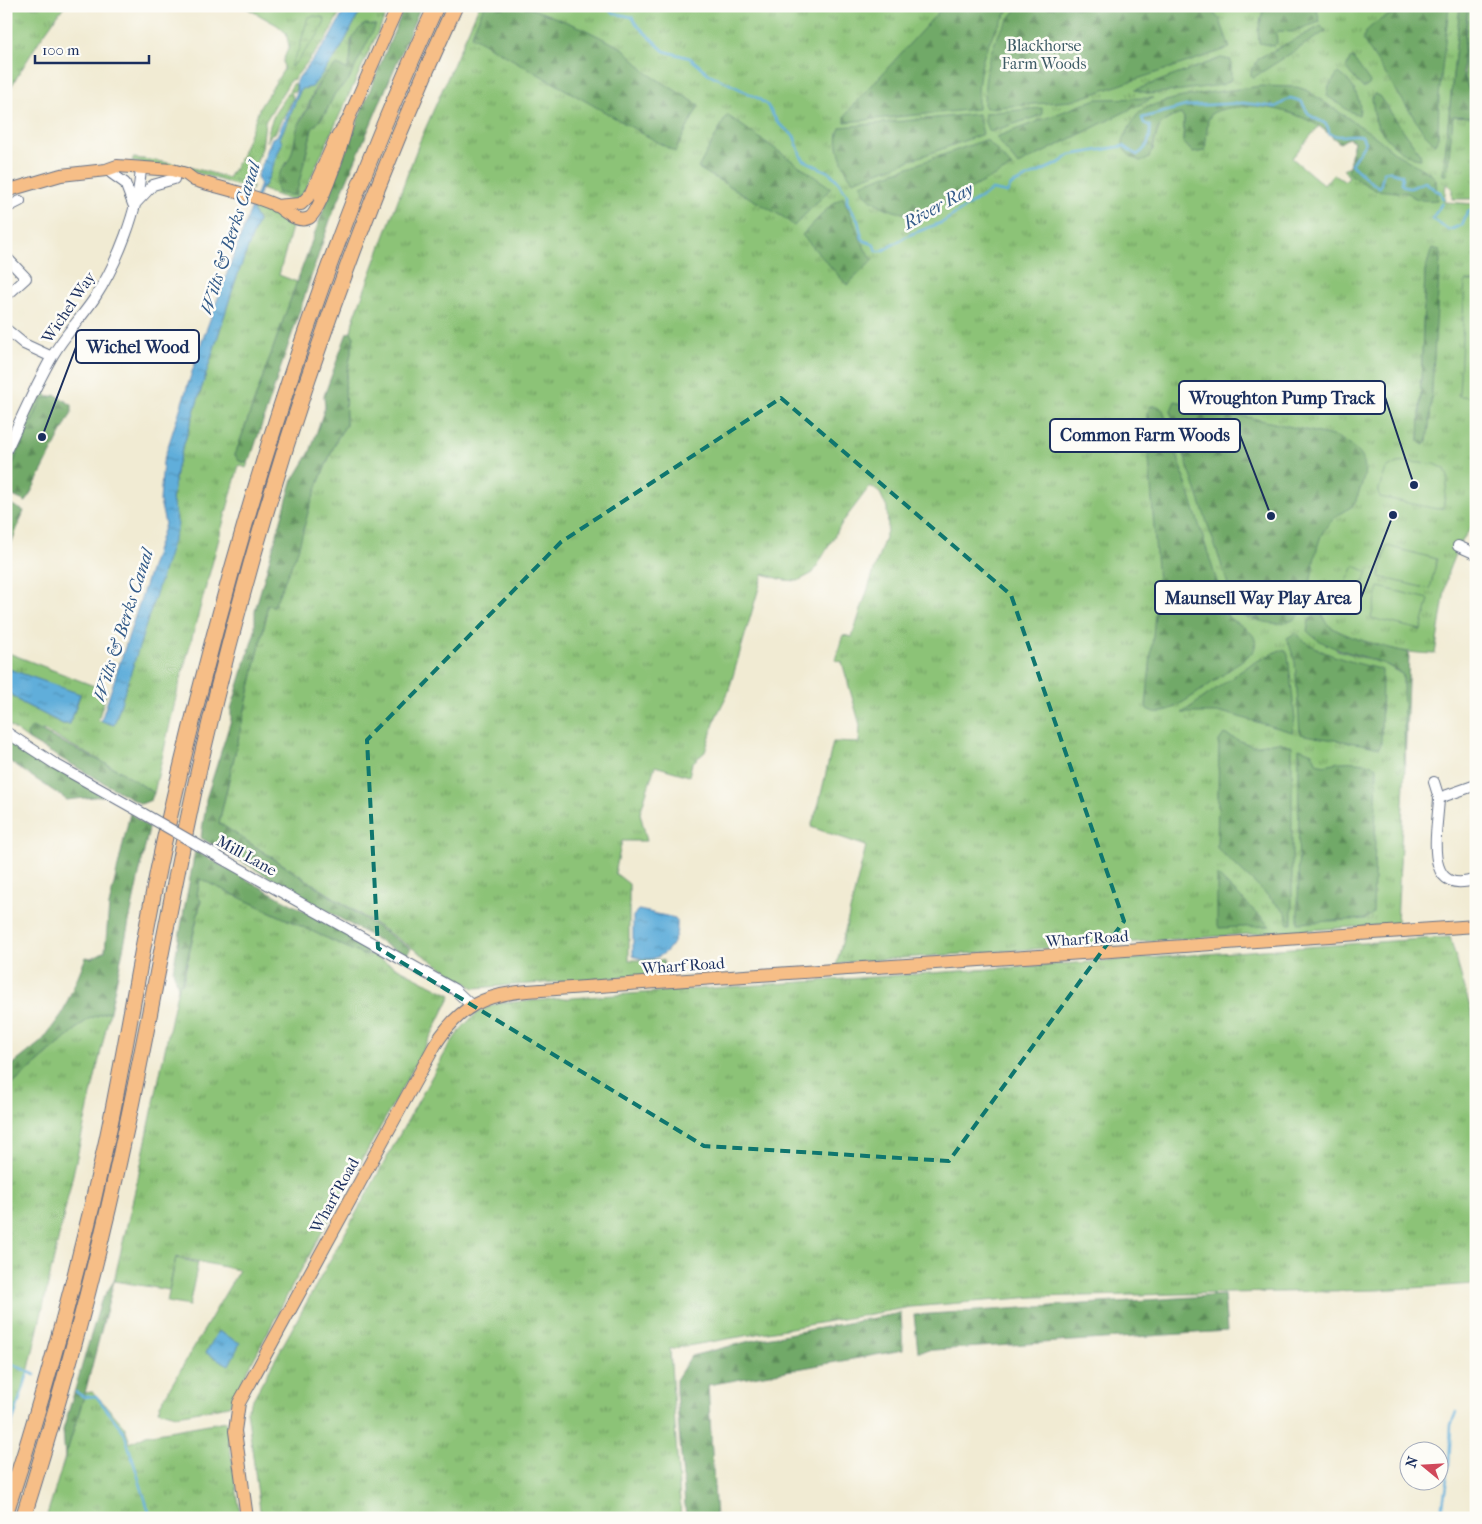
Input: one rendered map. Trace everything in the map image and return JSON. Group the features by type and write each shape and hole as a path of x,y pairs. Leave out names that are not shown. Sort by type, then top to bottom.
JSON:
{"highway":[{"path":"6,1512 61,1328 90,1213 112,1112 166,833 214,630 249,504 292,368 338,243 436,6"},
{"path":"23,1518 57,1409 88,1296 124,1142 173,890 203,749 232,632 268,501 356,243 455,6"}],"main road":[{"path":"275,206 298,205 308,199 335,140 348,120 398,6"},
{"path":"140,171 176,171 194,180 275,206 286,214 301,219 309,218 314,215 344,142 348,120"},
{"path":"6,191 61,175 109,171 118,166 174,179 194,180"},
{"name":"Wharf Road","path":"247,1518 235,1431 239,1403 428,1057 447,1028 471,1005 492,996 522,992 1476,926"}],"street":[{"path":"109,171 125,183 133,205 153,185 174,179"},
{"name":"Wichel Way","path":"6,452 52,357 105,280 120,245 133,205 140,171"},
{"path":"6,208 20,201"},
{"path":"6,257 26,278 6,296"},
{"path":"6,329 24,344 52,357"},
{"path":"1458,546 1476,554"},
{"name":"Mill Lane","path":"6,732 55,764 454,989 471,1005"},
{"path":"1434,782 1439,798 1436,859 1438,870 1442,876 1451,881 1462,883 1476,879"},
{"path":"1439,798 1476,784"}],"highlighted area":[{"path":"781,398 1011,595 1124,921 949,1161 704,1146 378,948 367,740 561,542"}],"green space":[{"path":"6,6 64,6 39,41 6,95"},
{"path":"243,6 343,6 326,39 293,80 291,79 265,122 262,148 250,179 252,185 233,180 253,187 252,190 188,170 132,162 133,158 157,161 193,168 228,178 240,159 260,107 284,69 283,61 289,46 286,33 277,25"},
{"path":"363,6 373,6 373,10 384,14 387,6 390,6 306,188 299,198 290,200 261,189 265,186 282,143 280,138 301,89 312,87 340,50","holes":["375,25 348,81 335,93 325,114 312,129 306,155 283,166 291,158 300,120 307,109 315,88 326,73 347,69 350,63 351,40"]},
{"path":"405,6 421,6 330,220 251,457 248,463 239,461 235,455 296,285 337,173"},
{"path":"479,6 1460,6 1443,174 1447,174 1453,116 1476,117 1476,199 1452,199 1452,188 1446,184 1444,202 1476,204 1476,521 1458,546 1448,572 1435,654 1407,652 1378,646 1350,637 1325,623 1321,606 1309,621 1337,650 1385,664 1403,675 1405,764 1397,924 845,962 836,967 866,846 811,827 819,803 833,742 859,743 860,725 842,662 835,660 843,635 852,637 888,528 887,508 880,493 870,486 842,523 813,573 798,581 784,580 763,574 728,693 716,717 705,752 692,763 689,776 655,766 640,813 647,841 622,841 615,873 629,884 629,960 663,960 665,974 474,988 219,823 266,618 267,605 274,605 320,479 338,437 346,425 345,385 354,337 351,332 353,321 419,143","holes":["1201,106 1183,142 1184,118 1181,114 1163,122 1158,130 1153,150 1128,147 1162,112","1319,126 1340,143 1348,138 1354,141 1349,166 1343,169 1349,177 1344,181 1333,174 1324,185 1292,158","1440,250 1430,419 1424,445 1419,442 1425,271"]},
{"path":"484,6 525,6 580,27 624,49 647,73 699,105 675,152 471,36"},
{"name":"Blackhorse Farm Woods","path":"944,6 1012,6 995,31 984,54 979,79 978,109 845,122 845,116 853,106"},
{"name":"Blackhorse Farm Woods","path":"1020,6 1207,6 1220,20 1230,48 1072,101 986,108 984,104 986,76 991,52 1002,28"},
{"path":"1264,6 1316,6 1320,22 1291,32 1279,31 1276,33 1277,42 1274,46 1259,43 1258,31"},
{"path":"1408,6 1449,6 1439,96 1438,138 1435,144 1424,133 1363,40 1365,34 1374,24"},
{"path":"1460,6 1468,6 1463,52 1463,74 1473,100 1476,117 1453,116 1447,175 1443,175"},
{"path":"1472,6 1476,6 1476,102 1466,82 1464,70 1464,46 1468,10"},
{"path":"308,17 324,18 325,22 318,35 293,66 290,66 299,49"},
{"path":"365,24 376,25 348,81 335,93 325,114 312,129 296,196 278,193 276,187 278,176 289,160 299,123 326,74 337,65 347,69 350,62 351,45 354,35"},
{"path":"1321,26 1326,31 1254,77 1251,76 1251,71 1259,58"},
{"path":"1221,58 1231,60 1231,80 1222,85 1151,94 1135,90"},
{"path":"1353,58 1370,82 1369,85 1363,88 1346,69 1350,59"},
{"path":"1338,73 1347,80 1358,97 1359,115 1349,111 1327,96 1329,86"},
{"path":"294,83 296,85 295,92 291,91 293,98 275,133 271,134 267,142 273,118"},
{"path":"1260,86 1297,87 1306,90 1372,134 1397,154 1431,174 1436,179 1437,200 1421,200 1414,198 1408,193 1375,190 1353,177 1348,171 1354,141 1348,138 1340,143 1319,126 1294,114 1280,110 1252,106 1225,109 1212,113 1208,120 1205,151 1193,153 1183,142 1184,118 1181,114 1160,126 1148,159 1140,161 1129,155 1124,149 1123,141 1133,120 1139,113 1149,107 1179,98"},
{"path":"1374,94 1379,96 1420,154 1421,159 1401,151 1383,134 1375,119 1372,98"},
{"name":"Blackhorse Farm Woods","path":"1153,98 1018,165 996,137 1097,99"},
{"name":"Blackhorse Farm Woods","path":"1042,108 1042,115 989,132 984,120 985,113"},
{"name":"Blackhorse Farm Woods","path":"978,114 983,134 853,181 849,177 840,154 837,138 841,127"},
{"path":"727,115 831,188 794,226 783,217 698,168"},
{"path":"985,140 1012,167 927,211 903,213 891,210 871,200 863,190 861,184"},
{"path":"843,197 865,249 873,260 847,285 802,235 831,205"},
{"path":"254,208 272,214 292,227 279,275 297,282 235,455 239,461 248,463 246,468 239,465 178,689 154,793 120,771 43,730 27,734 29,740 6,723 6,690 22,703 63,724 70,724 80,695 6,668 6,652 107,691 98,720 114,725 177,518 172,500 177,466 235,282 258,221 253,211"},
{"path":"1432,248 1440,250 1440,261 1430,419 1427,441 1424,445 1419,442 1425,271"},
{"path":"1465,281 1476,281 1476,397 1459,396"},
{"path":"351,332 354,337 345,385 346,425 338,437 320,479 309,509 298,550 274,606 267,605 266,618 219,823 411,949 405,956 201,838 206,799 231,720 231,709 255,631 255,610 292,482 310,452 325,407 324,396 347,333"},
{"path":"42,390 48,397 42,399 10,470 6,486 6,465"},
{"path":"56,395 72,405 72,412 26,502 6,493 10,470 42,399"},
{"path":"1175,401 1337,437 1352,447 1362,457 1365,469 1361,487 1352,506 1327,525 1321,536 1304,607 1296,618 1284,623 1265,622 1238,614 1173,422 1171,410"},
{"path":"1151,406 1158,406 1163,410 1228,617 1249,631 1255,640 1253,652 1208,686 1182,703 1162,712 1153,712 1147,709 1146,706 1158,583 1147,431 1147,413"},
{"path":"1397,463 1435,464 1445,469 1448,477 1443,508 1437,509 1380,497 1378,492 1386,469"},
{"path":"6,502 24,511 6,557"},
{"path":"1387,546 1437,559 1430,589 1379,577"},
{"path":"1354,566 1368,572 1355,601 1341,594"},
{"path":"1379,587 1429,599 1421,630 1371,618"},
{"path":"1321,606 1325,621 1339,632 1409,653 1405,764 1403,675 1380,662 1329,646 1307,631 1309,621"},
{"path":"1295,633 1304,641 1325,652 1382,670 1381,744 1379,748 1300,734 1295,662 1287,638"},
{"path":"1280,650 1286,651 1288,655 1295,719 1292,732 1225,713 1182,713 1251,664"},
{"path":"32,727 120,771 154,793 151,800 141,804 29,740 27,734"},
{"path":"1224,734 1252,746 1278,742 1292,746 1292,924 1288,924 1286,913 1217,848 1219,741"},
{"path":"6,737 103,796 67,800 6,759"},
{"path":"1299,748 1312,753 1317,763 1320,764 1355,762 1377,767 1373,913 1366,919 1298,923"},
{"path":"130,813 149,828 110,1011 88,1019 6,1090 6,1070 42,1041 62,1014 86,957 92,958 105,951 109,906"},
{"path":"195,851 375,950 363,955 200,879 197,895 201,901 182,982 178,987 173,970"},
{"path":"1217,875 1270,926 1219,928 1217,924"},
{"path":"200,879 363,955 370,954 451,995 432,1034 290,1290 229,1406 176,1415 158,1410 239,1270 176,1257 169,1290 114,1281 142,1160 178,987 183,982 201,901 197,895"},
{"path":"1450,937 1476,1028 1476,1284 1377,1290 1034,1297 911,1307 670,1349 681,1518 261,1518 247,1410 444,1055 467,1022 488,1007 500,1003"},
{"path":"110,1011 28,1373 6,1443 6,1090 88,1019"},
{"path":"176,1258 198,1263 189,1306 167,1302"},
{"path":"114,1281 85,1393 65,1458 63,1430 101,1301"},
{"path":"1224,1295 1227,1331 918,1351 914,1315"},
{"path":"901,1313 903,1350 708,1385 716,1518 686,1518 676,1380 691,1356 750,1341"},
{"path":"92,1392 123,1425 130,1443 146,1435 226,1421 241,1518 46,1518 85,1393"}],"water":[{"path":"347,6 363,6 340,50 312,87 301,89 280,138 282,143 265,186 261,188 253,211 258,221 235,282 177,466 172,500 178,525 114,725 101,721 165,524 160,501 163,462 201,344 260,184 257,177 272,138 277,136 297,92 296,81 329,39"},
{"path":"6,668 80,694 70,724 63,724 22,703 6,690"},
{"path":"639,910 675,918 677,921 675,939 671,946 666,952 651,959 633,956 633,916"},
{"path":"218,1331 240,1343 229,1365 206,1353"}],"waterway":[{"name":"River Ray","path":"605,6 613,13 632,17 639,27 664,51 690,58 709,74 756,97 767,105 778,123 794,136 804,160 830,173 836,179 847,194 847,202 858,221 862,238 873,244 877,251 882,251 909,235 943,222 992,190 1007,193 1011,185 1059,163 1070,155 1124,146 1137,155 1148,143 1150,135 1150,126 1144,123 1142,118 1186,106 1243,103 1276,107 1290,98 1301,101 1310,115 1327,125 1329,133 1337,136 1362,136 1365,143 1351,164 1374,184 1380,187 1384,172 1389,171 1402,175 1401,184 1404,187 1410,188 1425,182 1440,192 1443,199"},
{"name":"River Ray","path":"1442,203 1432,219 1449,230 1462,225 1468,211 1476,211"},
{"path":"6,1361 35,1375"},
{"path":"6,1442 28,1373"},
{"path":"76,1392 84,1397 96,1396 124,1432 151,1518"},
{"path":"1441,1518 1449,1465 1451,1425 1456,1412"}],"place":[{"name":"Wichel Wood","path":"42,437"},
{"name":"Wroughton Pump Track","path":"1414,485"},
{"name":"Maunsell Way Play Area","path":"1393,515"},
{"name":"Common Farm Woods","path":"1271,516"}],"water label":[{"name":"Wilts & Berks Canal","path":"230,238"},
{"name":"Wilts & Berks Canal","path":"123,625"}]}
